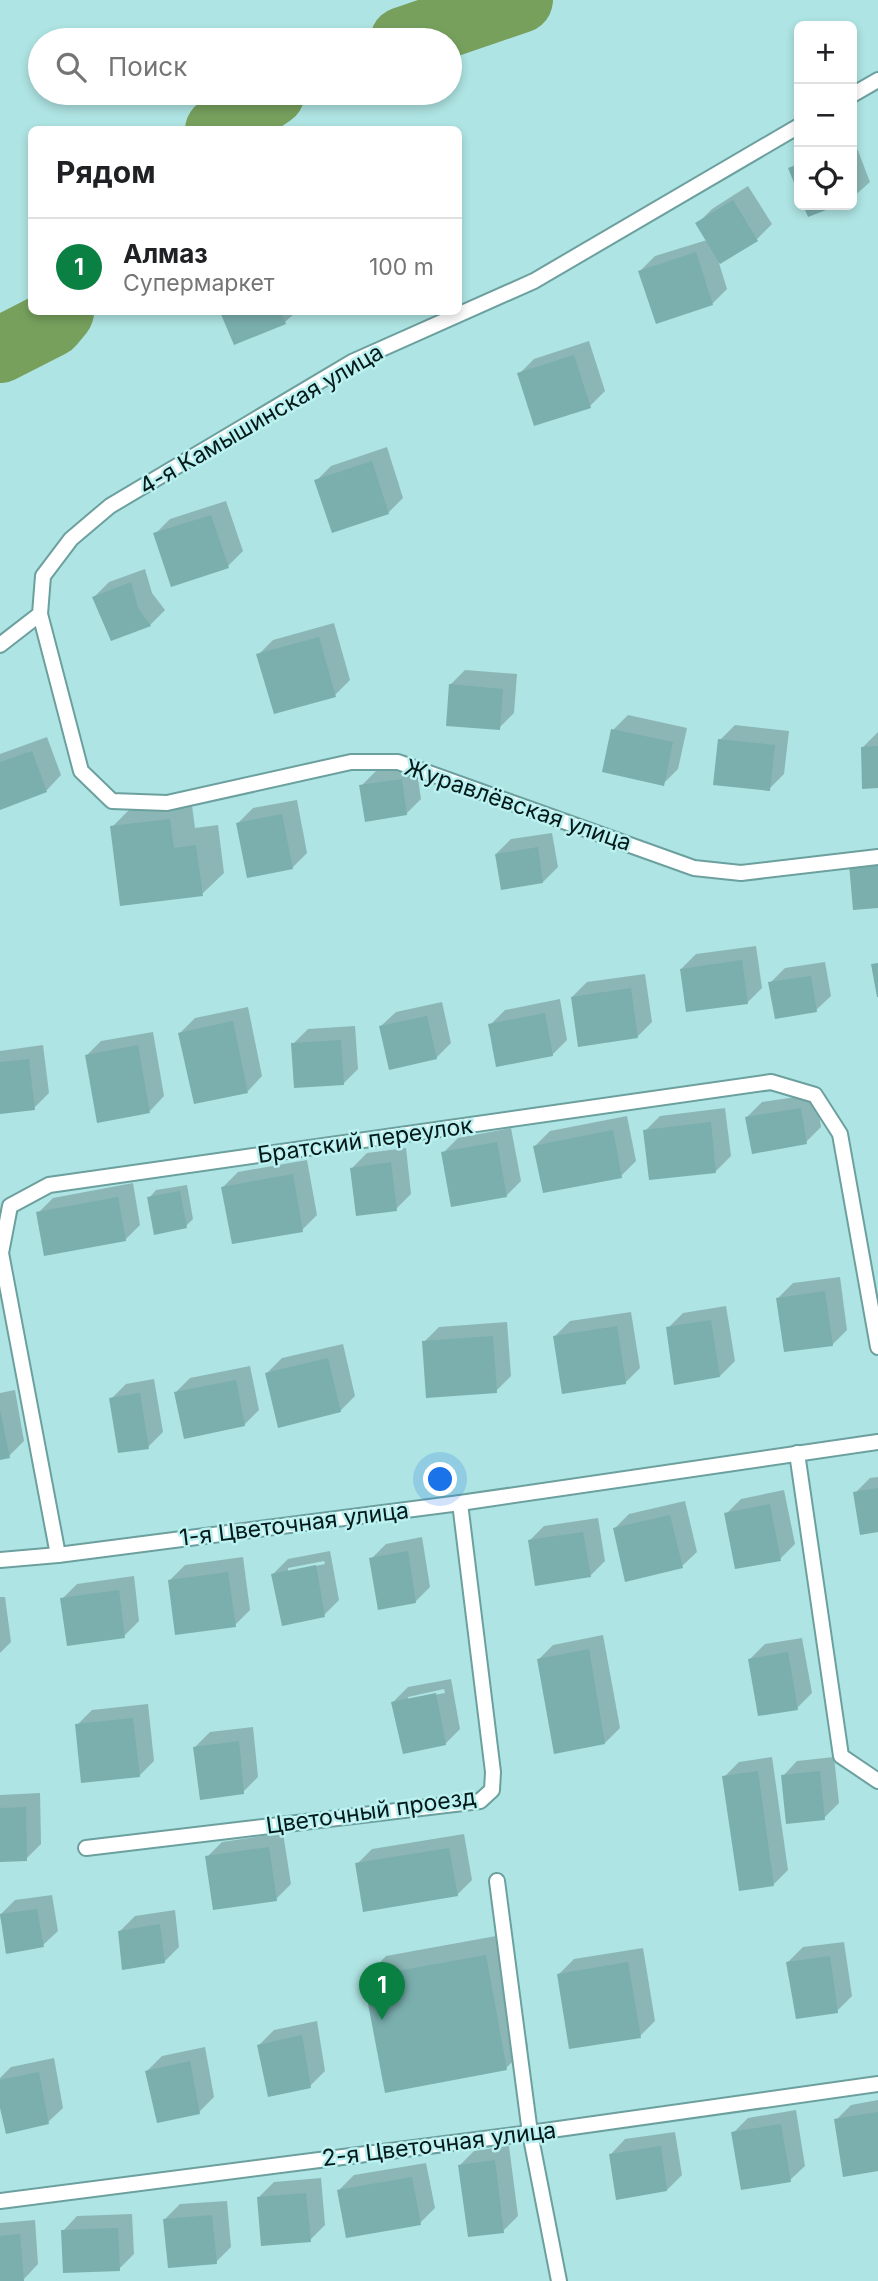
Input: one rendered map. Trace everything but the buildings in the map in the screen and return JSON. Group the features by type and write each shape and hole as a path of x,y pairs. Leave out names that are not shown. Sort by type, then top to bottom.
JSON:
{"lane":[{"path":"857,92 878,80"},
{"name":"4-я Камышинская улица","path":"462,313 534,281 794,129"},
{"name":"4-я Камышинская улица","path":"40,614 43,576 71,539 110,506 352,362 458,315"},
{"path":"0,645 40,614"},
{"name":"Журавлёвская улица","path":"40,614 81,771 112,801 167,803 351,762 398,762 694,867 741,873 878,857"},
{"name":"Братский переулок","path":"58,1555 1,1253 10,1206 49,1185 771,1082 815,1096 840,1135 878,1347"},
{"name":"1-я Цветочная улица","path":"0,1560 58,1555 460,1503 878,1442"},
{"path":"797,1453 841,1756 878,1780"},
{"name":"Цветочный проезд","path":"86,1848 480,1801 492,1790 493,1772 460,1503"},
{"path":"497,1881 530,2133 559,2281"},
{"name":"2-я Цветочная улица","path":"0,2201 530,2133 878,2084"}],"waterway":[{"path":"438,28 520,0"},
{"path":"224,126 254,105"},
{"path":"0,350 51,324 58,315"}],"place":[{"name":"Алмаз","path":"382,2020"}]}
